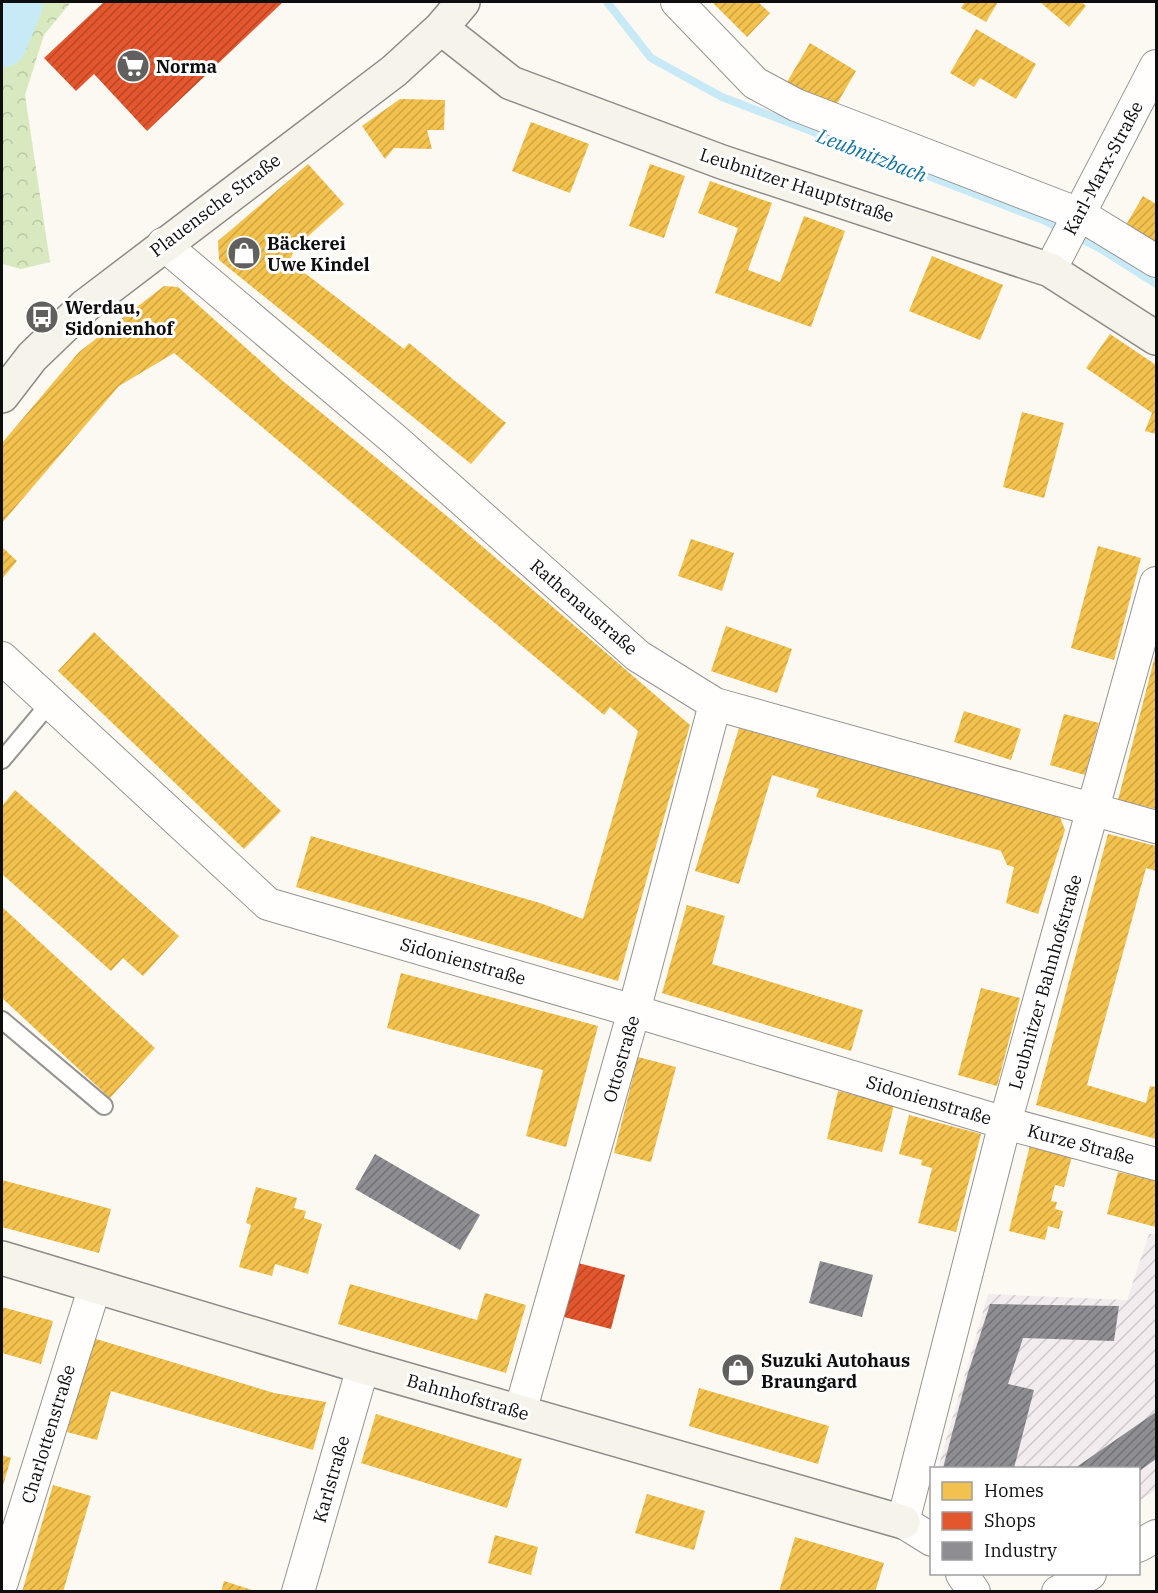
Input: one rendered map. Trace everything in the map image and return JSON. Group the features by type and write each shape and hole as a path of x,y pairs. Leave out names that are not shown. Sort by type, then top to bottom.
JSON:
{"street":[{"name":"Plauensche Straße","path":"2,396 32,357 85,306 163,244 394,71 441,28 463,2"},
{"name":"Leubnitzer Hauptstraße","path":"677,2 755,83 1066,239 1156,338"},
{"name":"Leubnitzer Hauptstraße","path":"441,28 511,83 715,159 1156,261"},
{"name":"Karl-Marx-Straße","path":"1066,239 1156,66"},
{"name":"Rathenaustraße","path":"163,244 395,440 638,656 715,704 1156,827"},
{"name":"Leubnitzer Bahnhofstraße","path":"903,1522 1005,1124 1156,583"},
{"name":"Sidonienstraße","path":"2,658 49,704 268,904 634,1011 1005,1124"},
{"name":"Ottostraße","path":"520,1412 634,1011 715,704"},
{"name":"Kurze Straße","path":"1005,1124 1156,1164"},
{"name":"Bahnhofstraße","path":"2,1258 363,1367 903,1522 930,1539"},
{"name":"Charlottenstraße","path":"2,1582 95,1286"},
{"name":"Karlstraße","path":"298,1592 363,1367"},
{"path":"1140,1545 1156,1536"},
{"path":"963,1575 974,1592"},
{"path":"1058,1592 1088,1575"}],"lane":[{"path":"2,760 49,704"},
{"path":"2,1020 104,1106"}],"shaded area":[{"path":"1149,1234 1156,1234 1156,1490 1140,1500 1140,1467 938,1467 988,1294 1127,1300"}],"green space":[{"path":"2,2 71,2 44,35 25,95 50,262 21,269 2,264"}],"building: Homes":[{"path":"712,2 758,2 770,13 747,37"},
{"path":"965,2 998,2 986,22 961,8"},
{"path":"1040,2 1081,2 1086,6 1069,27"},
{"path":"976,29 1036,64 1016,99 980,78 974,87 950,73"},
{"path":"810,43 856,71 834,109 787,82"},
{"path":"400,99 445,100 444,130 427,130 432,149 394,148 385,159 362,126"},
{"path":"531,122 589,144 570,193 512,171"},
{"path":"308,164 344,204 296,247 289,261 404,349 409,343 506,423 471,464 219,260 218,241"},
{"path":"650,164 685,176 664,238 629,226"},
{"path":"710,181 772,203 748,270 780,282 804,216 845,231 811,327 715,293 738,228 698,213"},
{"path":"1143,196 1156,204 1156,249 1123,230"},
{"path":"932,256 1003,285 980,340 909,311"},
{"path":"164,286 178,287 284,382 454,522 690,725 618,981 296,887 311,836 540,903 583,919 638,731 610,707 604,715 174,353 119,386 2,523 2,443 79,352"},
{"path":"1110,334 1156,365 1156,434 1145,431 1152,413 1086,368"},
{"path":"1022,412 1064,423 1044,498 1003,487"},
{"path":"691,539 734,553 722,591 678,576"},
{"path":"1098,546 1141,558 1114,660 1071,648"},
{"path":"2,547 17,561 2,579"},
{"path":"726,626 792,649 777,693 711,671"},
{"path":"94,632 281,811 244,849 58,671"},
{"path":"1156,652 1156,809 1118,800"},
{"path":"964,711 1021,729 1011,760 954,742"},
{"path":"1064,714 1099,723 1085,775 1050,765"},
{"path":"739,728 1060,817 1065,830 1038,914 1006,903 1014,867 1007,865 1001,851 816,797 819,789 772,775 739,884 695,871"},
{"path":"15,790 179,936 143,976 123,958 111,971 2,874 2,806"},
{"path":"1108,834 1156,846 1156,871 1146,868 1087,1085 1146,1103 1150,1086 1156,1087 1156,1139 1036,1105"},
{"path":"687,905 725,916 712,964 863,1010 851,1051 662,993"},
{"path":"2,907 155,1048 110,1098 2,998"},
{"path":"401,973 598,1026 566,1147 526,1136 543,1070 387,1028"},
{"path":"981,988 1020,998 997,1086 958,1075"},
{"path":"638,1057 676,1067 651,1162 614,1153"},
{"path":"838,1091 894,1105 882,1152 827,1139"},
{"path":"909,1115 981,1134 956,1232 918,1223 932,1168 921,1165 922,1160 899,1154"},
{"path":"1031,1141 1073,1152 1064,1187 1055,1185 1051,1201 1057,1202 1055,1209 1063,1211 1059,1229 1048,1226 1045,1240 1009,1231"},
{"path":"1118,1172 1156,1181 1156,1227 1107,1214"},
{"path":"2,1180 111,1209 99,1253 2,1227"},
{"path":"256,1187 297,1198 294,1208 306,1211 304,1218 322,1224 308,1274 275,1264 272,1276 239,1267 251,1225 246,1223"},
{"path":"350,1284 477,1320 485,1293 526,1305 506,1373 338,1324"},
{"path":"2,1307 53,1321 41,1364 2,1353"},
{"path":"93,1338 274,1393 326,1402 313,1450 111,1391 97,1440 67,1432"},
{"path":"699,1388 829,1426 818,1464 689,1426"},
{"path":"376,1414 522,1459 507,1508 361,1463"},
{"path":"2,1455 11,1458 2,1489"},
{"path":"53,1485 91,1496 63,1592 22,1592"},
{"path":"647,1494 705,1511 694,1550 635,1533"},
{"path":"495,1535 538,1547 531,1575 488,1563"},
{"path":"795,1537 884,1563 875,1592 779,1592"},
{"path":"224,1581 255,1591 255,1592 221,1592"}],"building: Shops":[{"name":"Norma","path":"104,2 283,2 147,131 94,74 76,91 44,58"},
{"path":"574,1262 625,1275 611,1329 560,1316"}],"building: Industry":[{"path":"375,1154 480,1215 460,1250 355,1189"},
{"path":"820,1261 873,1275 862,1317 809,1303"},
{"path":"990,1304 1119,1306 1114,1341 1023,1338 1008,1384 1034,1390 1014,1467 943,1467 968,1373"},
{"path":"1156,1412 1156,1459 1140,1471 1140,1467 1076,1467"}],"waterway":[{"path":"2,42 18,2"},
{"name":"Leubnitzbach","path":"607,2 651,58 722,97 1043,220 1101,249 1156,284"}],"place":[{"name":"Norma","path":"133,66"},
{"name":"Bäckerei Uwe Kindel","path":"244,253"},
{"name":"Werdau, Sidonienhof","path":"42,317"},
{"name":"Suzuki Autohaus Braungard","path":"738,1370"}]}
